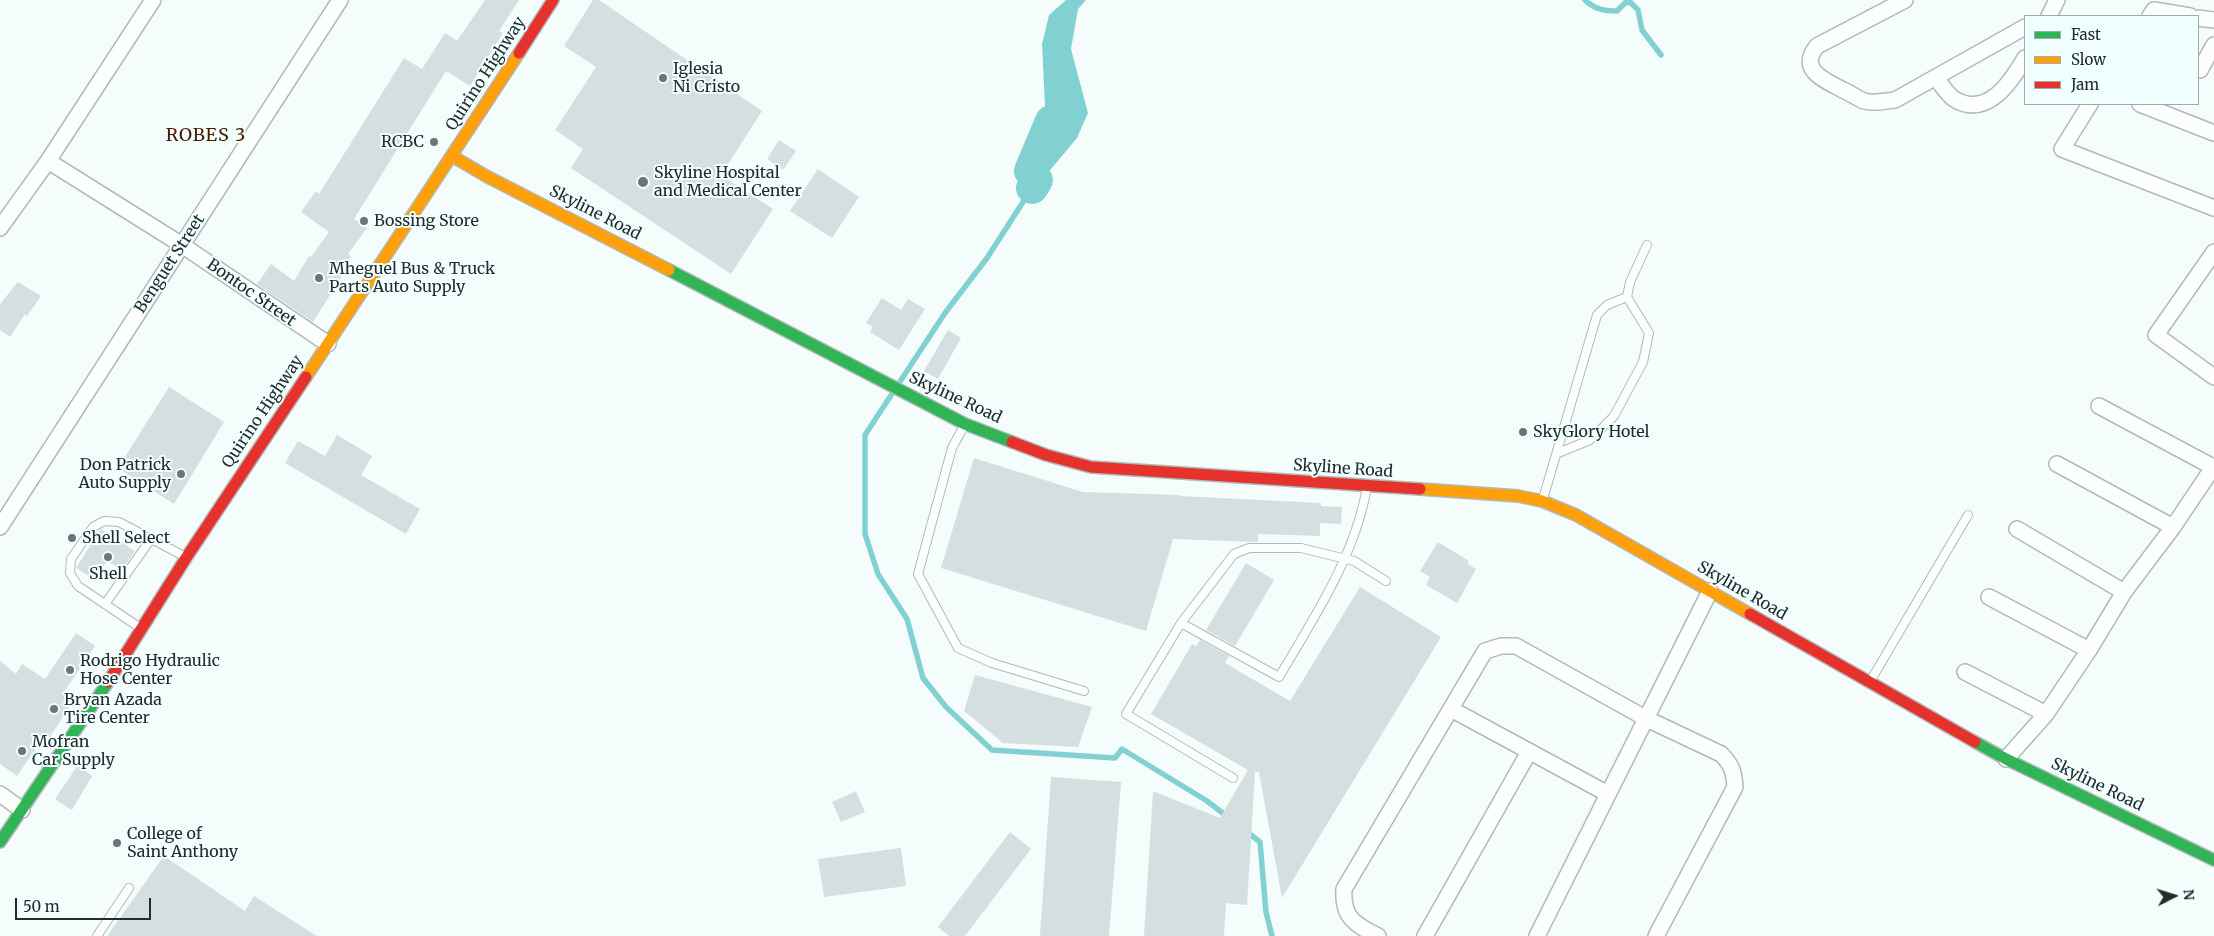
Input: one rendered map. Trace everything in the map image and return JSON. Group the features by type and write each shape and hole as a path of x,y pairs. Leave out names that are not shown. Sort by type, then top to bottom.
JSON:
{"main road":[{"name":"Quirino Highway","path":"0,842 83,721 186,558 553,0"},
{"name":"Skyline Road","path":"452,156 486,176 650,259 875,379 922,401 964,424 1046,455 1090,467 1518,496 1542,501 1576,515 2006,759 2214,860"}],"street":[{"path":"0,228 48,161 154,0"},
{"name":"Benguet Street","path":"0,528 340,0"},
{"path":"1905,0 1817,46 1811,53 1810,63 1816,76 1865,101 1896,100 2024,28"},
{"path":"2151,15 2154,10 2184,15"},
{"path":"2199,18 2214,20"},
{"path":"2200,70 2214,45"},
{"path":"1936,78 1954,98 1974,105 1994,99 2006,87 2024,60"},
{"path":"2089,105 2062,149 2214,208"},
{"path":"2143,105 2214,133"},
{"name":"Bontoc Street","path":"48,161 182,245 328,344"},
{"path":"2214,252 2156,335 2214,378"},
{"path":"2006,759 2046,714 2124,592 2173,527 2214,466 2100,406"},
{"path":"2057,464 2173,527"},
{"path":"2017,529 2124,592"},
{"path":"1536,936 1710,591"},
{"path":"1989,597 2088,650"},
{"path":"1378,936 1350,918 1343,904 1344,889 1486,651 1501,646 1516,646 1647,719 1721,754 1730,764 1734,775 1735,787 1656,936"},
{"path":"1965,672 2046,714"},
{"path":"1451,709 1608,794"},
{"path":"1424,936 1529,752"},
{"path":"0,794 22,810"}],"lane":[{"path":"1558,453 1590,440 1614,416 1644,362 1649,333 1628,297 1630,282 1647,245"},
{"path":"1542,501 1558,453 1597,315 1607,305 1628,297"},
{"path":"964,424 952,448 918,574 958,648 992,663 1084,691"},
{"path":"1181,623 1279,677 1314,619 1344,559 1362,512 1367,487"},
{"path":"1870,682 1968,515"},
{"path":"141,628 78,586 70,573 71,559 93,527 104,520 119,522 186,558"},
{"path":"104,604 151,539"},
{"path":"1233,778 1126,714 1181,623 1234,554 1249,548 1301,548 1354,561 1386,581"},
{"path":"97,936 129,888"}],"water":[{"path":"1066,0 1086,0 1078,9 1071,49 1088,113 1077,138 1046,175 1032,188 1035,145 1045,106 1042,44 1049,15"}],"building":[{"path":"485,0 519,0 499,31 503,33 470,86 446,71 354,219 367,228 348,254 351,256 338,274 342,276 313,322 257,284 271,264 294,281 309,256 311,257 329,232 301,212 316,191 319,194 404,58 422,69 445,33 457,41"},
{"path":"593,0 599,0 762,111 721,175 773,209 731,274 571,168 583,149 555,130 596,67 564,46"},
{"path":"779,140 796,151 783,170 767,159"},
{"path":"818,169 859,197 832,238 790,211"},
{"path":"18,282 41,296 27,316 25,314 10,337 0,330 0,304"},
{"path":"882,298 901,310 908,299 925,309 899,350 870,332 873,327 866,323"},
{"path":"948,330 961,338 938,379 924,371"},
{"path":"169,387 224,422 174,504 118,468"},
{"path":"337,435 372,456 361,475 420,509 406,534 285,463 298,441 325,456"},
{"path":"974,458 1083,492 1321,503 1321,506 1342,507 1341,524 1320,523 1320,536 1258,534 1258,542 1173,539 1146,631 941,568"},
{"name":"Shell","path":"101,529 135,551 122,570 107,561 95,580 76,568"},
{"path":"1438,542 1469,561 1468,564 1476,569 1457,603 1426,585 1430,577 1420,571"},
{"path":"1246,563 1274,580 1235,646 1206,630"},
{"path":"1360,587 1441,637 1282,898 1259,772 1255,772 1247,905 1226,903 1224,936 1144,936 1153,791 1220,818 1248,770 1151,714 1192,644 1196,646 1200,640 1229,656 1225,663 1290,701"},
{"path":"76,633 95,646 64,692 75,699 49,738 45,735 17,776 0,764 0,661 16,674 22,664 45,679"},
{"path":"975,675 1092,707 1078,747 1003,743 964,711"},
{"path":"78,765 92,776 72,810 55,799"},
{"path":"1051,777 1121,782 1109,936 1040,936"},
{"path":"856,791 865,812 841,822 832,802"},
{"path":"1010,832 1031,849 965,936 949,936 938,927"},
{"path":"901,848 906,886 824,897 818,859"},
{"path":"164,856 245,911 254,896 317,936 107,936"}],"waterway":[{"path":"1585,0 1596,7 1612,11 1617,11 1625,3 1630,2 1638,10 1642,30 1661,55"},
{"path":"1032,188 1037,180 1030,171 1051,121"},
{"path":"1032,188 987,258 945,313 865,435 865,534 878,574 907,619 923,678 946,707 992,750 1115,758 1122,749 1207,801 1229,818"},
{"path":"1246,831 1260,842 1266,912 1272,936"}],"traffic: fast":[{"path":"669,270 965,424 1012,442"},
{"path":"0,842 108,682"},
{"path":"1975,742 2006,759 2214,860"}],"traffic: slow":[{"path":"306,377 519,53"},
{"path":"452,156 486,176 669,270"},
{"path":"1420,489 1518,496 1542,501 1576,515 1750,614"}],"traffic: jam":[{"path":"519,53 553,0"},
{"path":"108,682 186,558 306,377"},
{"path":"1012,442 1046,455 1091,467 1420,489"},
{"path":"1750,614 1975,742"}],"place":[{"name":"Iglesia Ni Cristo","path":"663,78"},
{"name":"RCBC","path":"434,142"},
{"name":"Skyline Hospital and Medical Center","path":"643,182"},
{"name":"Bossing Store","path":"364,221"},
{"name":"Mheguel Bus & Truck Parts Auto Supply","path":"319,278"},
{"name":"SkyGlory Hotel","path":"1523,432"},
{"name":"Don Patrick Auto Supply","path":"181,474"},
{"name":"Shell Select","path":"72,538"},
{"name":"Shell","path":"108,557"},
{"name":"Rodrigo Hydraulic Hose Center","path":"70,670"},
{"name":"Bryan Azada Tire Center","path":"54,709"},
{"name":"Mofran Car Supply","path":"22,751"},
{"name":"College of Saint Anthony","path":"117,843"}],"district":[{"name":"ROBES 3","path":"206,136"}]}
